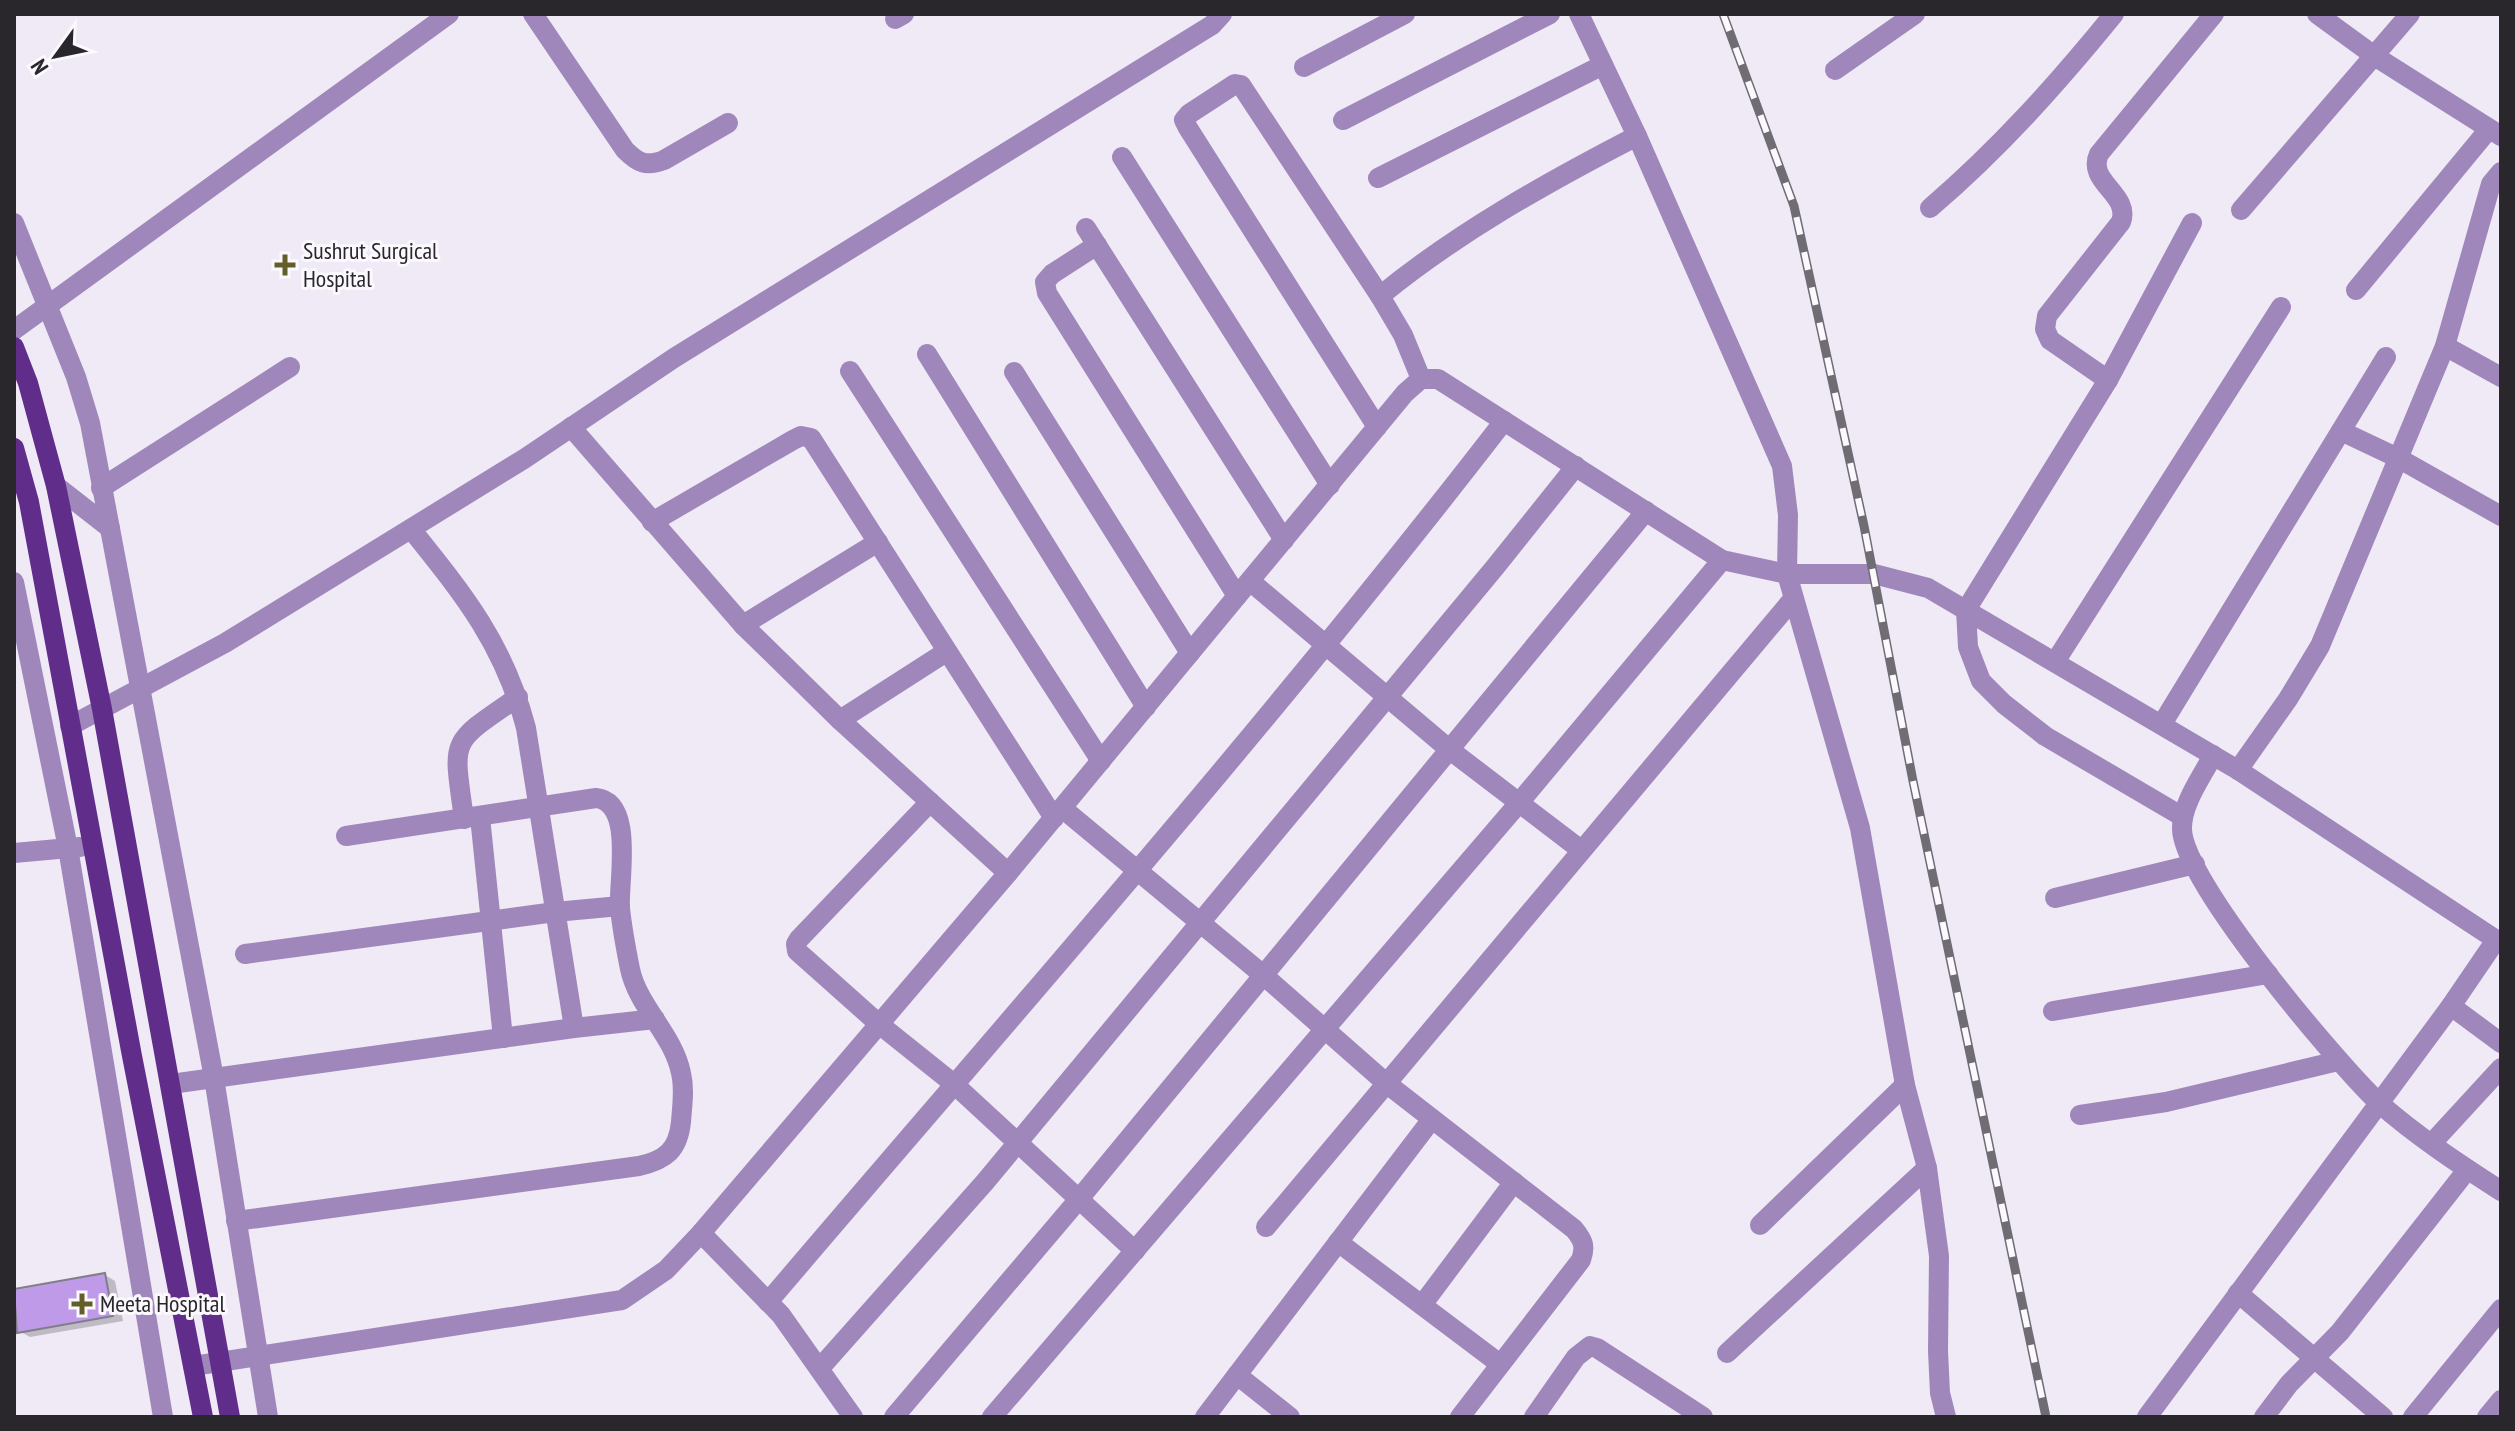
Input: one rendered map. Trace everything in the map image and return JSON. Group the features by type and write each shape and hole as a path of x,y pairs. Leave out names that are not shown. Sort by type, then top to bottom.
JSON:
{"main road":[{"path":"14,347 28,383 56,486 102,709 230,1417"},
{"path":"14,448 29,502 203,1417"}],"street":[{"path":"14,330 449,14"},
{"path":"533,14 625,150 635,160 652,165 728,123"},
{"path":"70,726 225,643 411,529 674,358 1212,25 1222,14"},
{"path":"1304,67 1405,14"},
{"path":"1343,120 1550,14"},
{"path":"1579,14 1637,136 1782,466 1788,515 1787,574 1860,828 1905,1085 1927,1168 1939,1256 1938,1351 1940,1393 1946,1417"},
{"path":"1835,70 1915,14"},
{"path":"1930,208 1974,170 2051,91 2114,14"},
{"path":"2108,380 2050,340 2045,329 2047,316 2121,222 2124,213 2121,204 2096,172 2095,163 2099,154 2214,14"},
{"path":"2317,14 2376,57 2495,133 2356,290"},
{"path":"2241,210 2410,14"},
{"path":"1378,178 1603,65"},
{"path":"1377,427 1188,128 1186,117 1235,84 1241,85 1380,296 1403,335 1421,379"},
{"path":"1380,296 1431,257 1548,184 1637,136"},
{"path":"1122,157 1330,485"},
{"path":"2238,770 2288,699 2320,646 2445,346 2491,184 2501,172"},
{"path":"14,223 87,412 214,1078 268,1417"},
{"path":"2183,817 2045,736 2004,704 1981,681 1968,647 1966,610 2108,380 2192,223"},
{"path":"1284,540 1092,237 1045,282 1047,293 1244,589 1325,643 1450,750 1581,850"},
{"path":"2055,662 2281,307"},
{"path":"2445,346 2501,377"},
{"path":"927,354 1146,707"},
{"path":"2162,724 2386,357"},
{"path":"101,488 290,367"},
{"path":"850,371 1101,761"},
{"path":"1014,372 1190,653"},
{"path":"193,1366 622,1300 666,1270 1008,873 1377,427 1421,379 1438,379 1722,560 1787,574 1874,574 1928,588 2238,770 2499,942 2147,1417"},
{"path":"768,1302 1137,870 1504,421"},
{"path":"571,427 743,625 840,720 1008,873"},
{"path":"2341,431 2398,458 2501,516"},
{"path":"652,522 793,440 807,436 816,445 946,652 1058,813 1137,870 1386,1083 1574,1229 1585,1249 1581,1260 1460,1417"},
{"path":"820,1368 1018,1141 1200,924 1576,466"},
{"path":"56,486 110,528"},
{"path":"894,1417 1079,1199 1646,511"},
{"path":"411,529 486,628 518,697 526,728 574,1028"},
{"path":"743,625 878,542"},
{"path":"992,1417 1518,804 1722,560"},
{"path":"43,584 14,585 68,848 163,1417"},
{"path":"1266,1227 1793,599"},
{"path":"840,720 946,652"},
{"path":"503,1038 490,921 472,818 456,759 457,747 471,730 518,697"},
{"path":"2213,755 2183,817 2181,830 2195,864 2223,911 2268,974 2338,1061 2380,1103 2467,1170 2501,1191"},
{"path":"236,1221 656,1162 668,1155 680,1136 684,1093 676,1056 633,983 620,906 620,821 612,804 596,798 346,836"},
{"path":"930,802 796,944 801,956 954,1084 1135,1251"},
{"path":"14,853 92,845"},
{"path":"2055,898 2195,864"},
{"path":"245,954 620,906"},
{"path":"2053,1011 2268,974"},
{"path":"2451,1006 2501,1043"},
{"path":"171,1084 655,1019"},
{"path":"2080,1115 2166,1102 2338,1061"},
{"path":"2432,1143 2501,1068"},
{"path":"1760,1225 1905,1085"},
{"path":"1205,1417 1432,1119"},
{"path":"1727,1353 1927,1168"},
{"path":"2264,1417 2314,1356 2340,1332 2467,1170"},
{"path":"1422,1305 1514,1182"},
{"path":"701,1233 768,1302 820,1368 853,1417"},
{"path":"1338,1242 1500,1364"},
{"path":"2238,1293 2383,1417"},
{"path":"2413,1417 2501,1309"},
{"path":"1534,1417 1576,1357 1590,1346 1597,1348 1680,1411 1703,1417"},
{"path":"1237,1375 1290,1417"},
{"path":"2487,1417 2501,1400"}],"building":[{"path":"105,1273 113,1316 17,1333 14,1289"}],"railway":[{"path":"1723,14 1794,206 1864,526 1913,781 2046,1417"}],"place":[{"name":"Sushrut Surgical Hospital","path":"285,265"},
{"name":"Meeta Hospital","path":"82,1304"}]}
